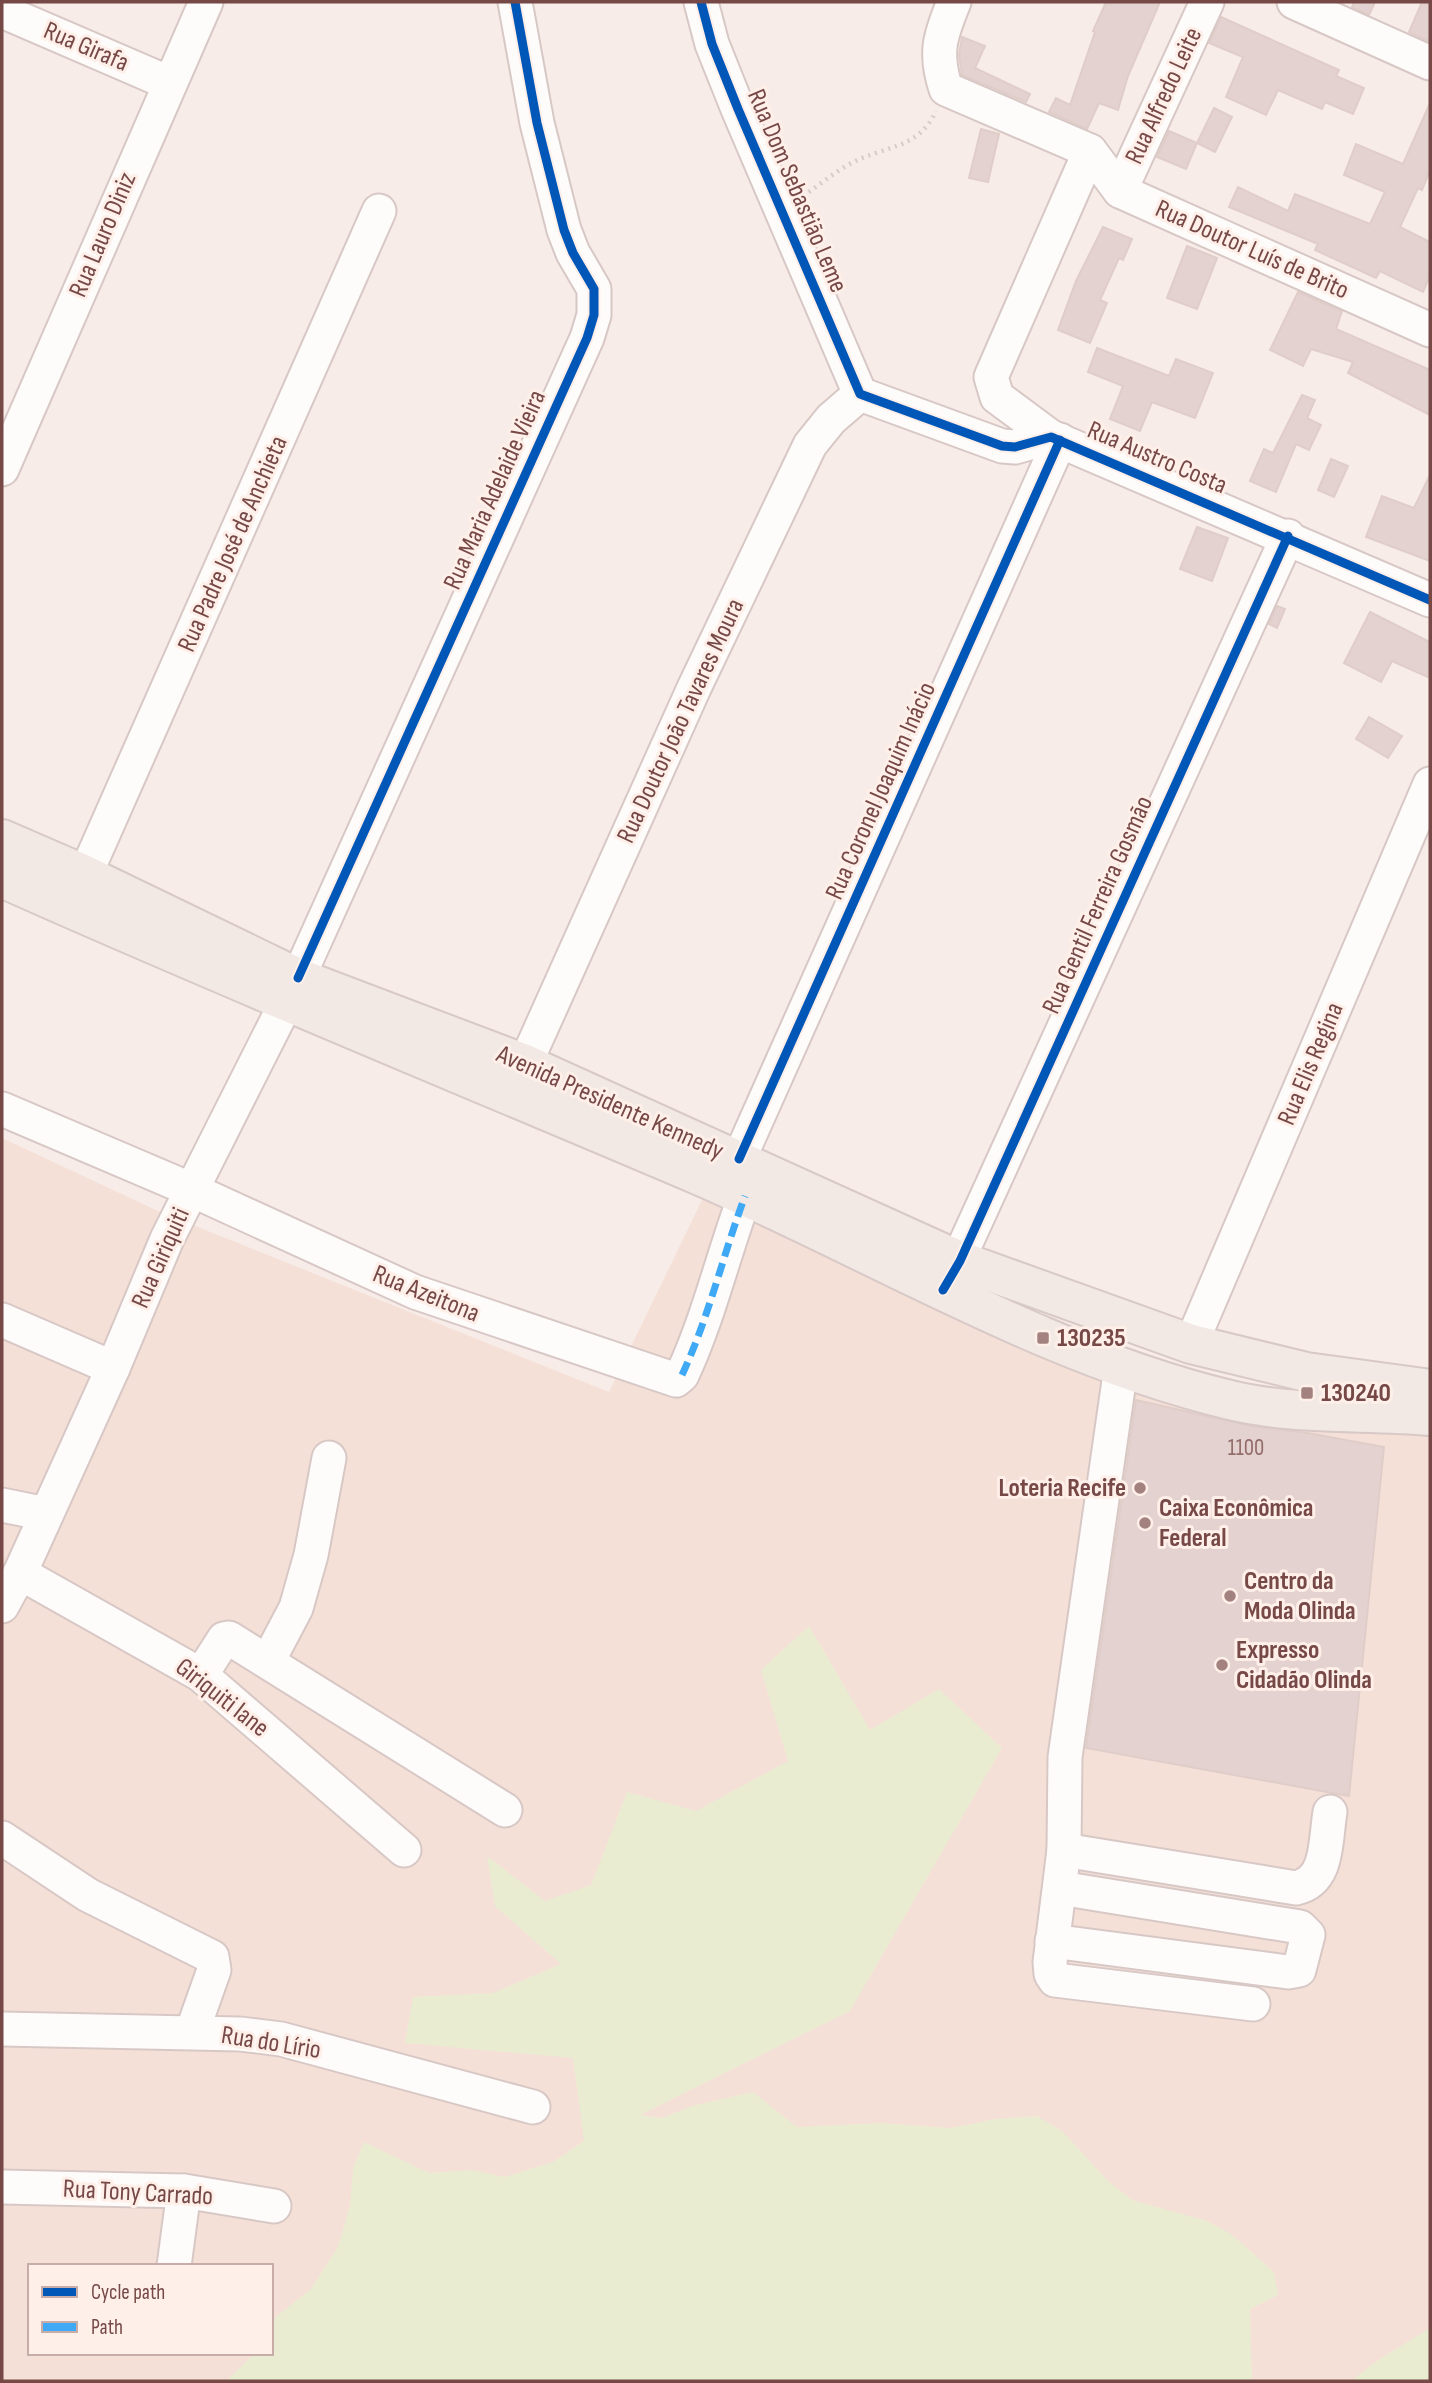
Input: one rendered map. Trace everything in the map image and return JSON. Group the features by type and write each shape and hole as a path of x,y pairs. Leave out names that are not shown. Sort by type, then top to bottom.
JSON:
{"main road":[{"name":"Avenida Presidente Kennedy","path":"2,839 85,875 191,929 293,989 742,1177"},
{"name":"Avenida Presidente Kennedy","path":"2,878 161,949 525,1064 742,1177 951,1276 1121,1367 1231,1400 1314,1412 1430,1416"},
{"name":"Avenida Presidente Kennedy","path":"951,1276 1191,1344 1307,1372 1430,1389"}],"street":[{"name":"Rua Lauro Diniz","path":"2,469 206,2"},
{"name":"Rua Maria Adelaide Vieira","path":"293,989 587,338 594,315 594,289 573,253 564,230 537,122 515,2"},
{"name":"Rua Dom Sebastião Leme","path":"701,2 712,44 860,394"},
{"path":"954,2 942,33 939,67 946,89 1090,150 991,377 997,397 1056,438"},
{"name":"Rua Alfredo Leite","path":"1121,191 1207,2"},
{"path":"1294,2 1430,63"},
{"name":"Rua Girafa","path":"2,11 169,83"},
{"name":"Rua Doutor Luís de Brito","path":"1090,150 1121,191 1430,330"},
{"name":"Rua Padre José de Anchieta","path":"85,875 379,212"},
{"name":"Rua Austro Costa","path":"860,394 1002,446 1015,447 1056,438 1288,536 1430,600"},
{"name":"Rua Doutor João Tavares Moura","path":"525,1064 688,701 810,445 831,419 860,394"},
{"name":"Rua Coronel Joaquim Inácio","path":"742,1177 1056,438"},
{"name":"Rua Gentil Ferreira Gosmão","path":"951,1276 1288,536"},
{"name":"Rua Elis Regina","path":"1191,1344 1430,784"},
{"name":"Rua Giriquiti","path":"2,1606 20,1573 113,1368 167,1239 293,989"},
{"name":"Rua Azeitona","path":"2,1109 192,1190 415,1292 672,1379 682,1375 703,1329 742,1177"},
{"path":"2,1320 113,1368"},
{"path":"1121,1367 1065,1757 1064,1850 1052,1941 1051,1974 1055,1980 1253,2004"},
{"path":"268,1661 296,1608 310,1555 329,1458"},
{"path":"2,1505 41,1525"},
{"name":"Giriquiti lane","path":"20,1573 201,1675 404,1850"},
{"path":"201,1675 224,1639 229,1638 505,1810"},
{"path":"1064,1850 1296,1888 1309,1885 1318,1877 1330,1812"},
{"path":"2,1838 88,1895 212,1957 214,1970 192,2032"},
{"path":"1052,1941 1288,1972 1299,1969 1308,1936 1300,1927 1060,1888"},
{"name":"Rua do Lírio","path":"2,2029 192,2032 281,2039 533,2107"},
{"name":"Rua Tony Carrado","path":"2,2187 184,2191 274,2206"},
{"path":"174,2264 184,2191"}],"path":[{"path":"783,211 848,165 886,148 907,144 928,129 946,89"}],"shaded area":[{"path":"2,1138 158,1211 609,1392 704,1196 1228,1401 1430,1417 1430,2381 2,2381"}],"green space":[{"path":"809,1626 870,1730 939,1689 1002,1748 850,2011 640,2115 662,2118 692,2106 753,2092 797,2127 881,2123 950,2128 996,2119 1037,2116 1063,2132 1107,2180 1132,2200 1207,2221 1231,2234 1274,2272 1278,2295 1250,2309 1252,2381 226,2381 253,2355 273,2355 273,2322 311,2289 338,2247 350,2206 353,2169 364,2142 429,2173 472,2170 505,2177 553,2162 584,2141 573,2058 405,2043 413,1997 493,1993 561,1964 495,1906 487,1856 545,1901 591,1885 627,1792 696,1811 788,1761 761,1670"},
{"path":"1430,2328 1430,2381 1351,2381 1377,2361"}],"building":[{"path":"1106,2 1160,2 1128,76 1118,110 1099,103 1087,129 1049,112 1056,98 1070,105 1095,32 1093,31"},
{"path":"1354,2 1375,2 1369,15 1352,7"},
{"path":"1422,2 1430,2 1430,42 1409,32"},
{"path":"1221,17 1339,70 1336,76 1364,88 1353,114 1325,102 1322,109 1278,90 1266,115 1226,97 1243,57 1209,43"},
{"path":"962,37 985,46 975,68 1030,94 1026,102 962,75 959,55"},
{"path":"1430,103 1430,170 1422,190 1418,188 1400,227 1430,242 1430,276 1423,292 1380,271 1376,278 1315,250 1318,244 1229,207 1238,187 1288,211 1295,194 1370,224 1385,192 1344,175 1356,144 1403,164"},
{"path":"1214,108 1232,117 1215,152 1197,143"},
{"path":"981,129 999,134 988,182 969,178"},
{"path":"1169,131 1197,143 1186,169 1157,157"},
{"path":"1103,227 1132,239 1123,260 1119,258 1100,300 1107,303 1090,343 1058,330 1076,281"},
{"path":"1187,246 1217,258 1197,309 1167,298"},
{"path":"1298,292 1342,311 1336,329 1430,370 1430,415 1348,373 1353,362 1311,349 1303,366 1270,350"},
{"path":"1097,348 1169,376 1176,359 1213,373 1195,418 1152,402 1140,431 1110,419 1123,386 1088,372"},
{"path":"1302,395 1315,400 1307,418 1321,425 1309,450 1296,444 1276,492 1250,481 1264,449 1273,453"},
{"path":"1331,459 1348,466 1334,497 1318,490"},
{"path":"1430,475 1430,561 1366,537 1382,496 1414,508"},
{"path":"1197,527 1228,538 1212,581 1180,569"},
{"path":"1277,606 1285,609 1277,628 1269,624"},
{"path":"1370,612 1430,642 1430,678 1392,661 1381,682 1344,663"},
{"path":"1369,717 1402,736 1388,758 1356,739"},
{"name":"Centro da Moda Olinda","path":"1136,1400 1251,1426 1384,1447 1349,1796 1086,1748"}],"marked path":[{"path":"682,1375 700,1331 745,1196"}],"cycle path":[{"path":"298,978 587,338 594,315 594,289 573,253 564,230 537,123 515,2"},
{"path":"701,2 712,44 738,109 860,394 1002,446 1015,447 1051,437 1430,600"},
{"path":"739,1159 1060,440"},
{"path":"943,1290 960,1261 1288,536"}],"place":[{"name":"130235","path":"1043,1338"},
{"name":"130240","path":"1307,1393"},
{"name":"Loteria Recife","path":"1140,1488"},
{"name":"Caixa Econômica Federal","path":"1145,1523"},
{"name":"Centro da Moda Olinda","path":"1230,1596"},
{"name":"Expresso Cidadão Olinda","path":"1222,1665"}]}
